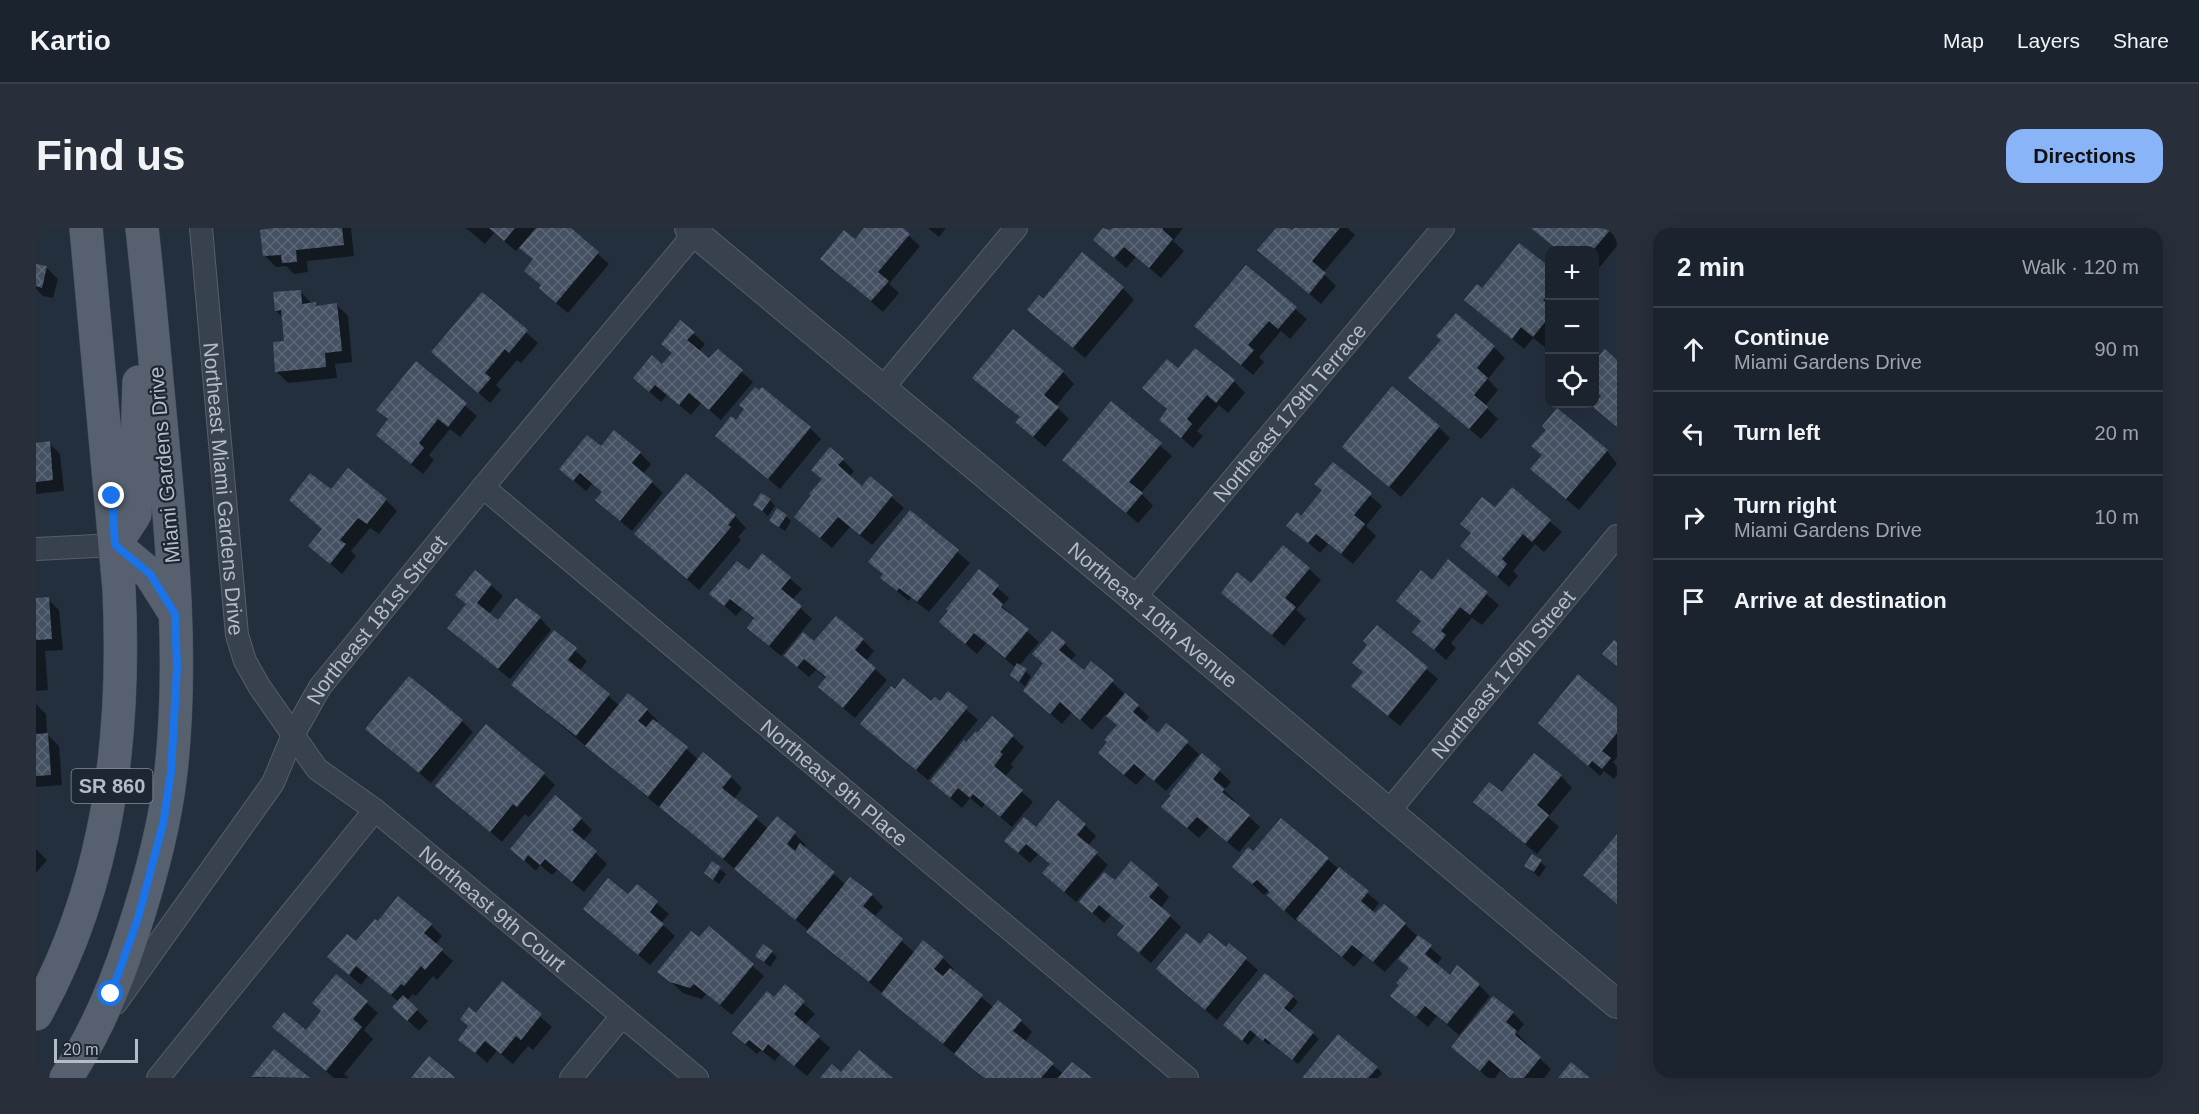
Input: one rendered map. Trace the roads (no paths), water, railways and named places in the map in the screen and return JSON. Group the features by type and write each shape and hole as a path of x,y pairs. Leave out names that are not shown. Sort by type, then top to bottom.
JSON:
{"main road":[{"name":"SR 860","path":"36,1014 62,964 94,870 107,820 118,734 121,637 115,545 86,228"},
{"name":"Miami Gardens Drive","path":"66,1078 111,994 128,948 163,824 171,772 177,668 175,614 165,471 142,228"},
{"path":"148,281 138,389 135,514 115,545 150,574 175,614"}],"street":[{"name":"Northeast Miami Gardens Drive","path":"201,228 237,635 245,661 259,686 293,735"},
{"path":"882,389 1016,228"},
{"name":"Northeast 179th Terrace","path":"1134,598 1443,228"},
{"name":"Northeast 181st Street","path":"92,1032 131,983 273,783 293,735 320,687 692,230"},
{"name":"Northeast 10th Avenue","path":"692,230 1617,1004"},
{"name":"Northeast 9th Place","path":"483,487 1187,1078"},
{"name":"Northeast 179th Street","path":"1389,811 1617,536"},
{"path":"36,549 115,545"},
{"name":"Northeast 9th Court","path":"293,735 317,769 375,810 697,1078"},
{"path":"158,1078 375,810"},
{"path":"571,1078 622,1016"}]}
